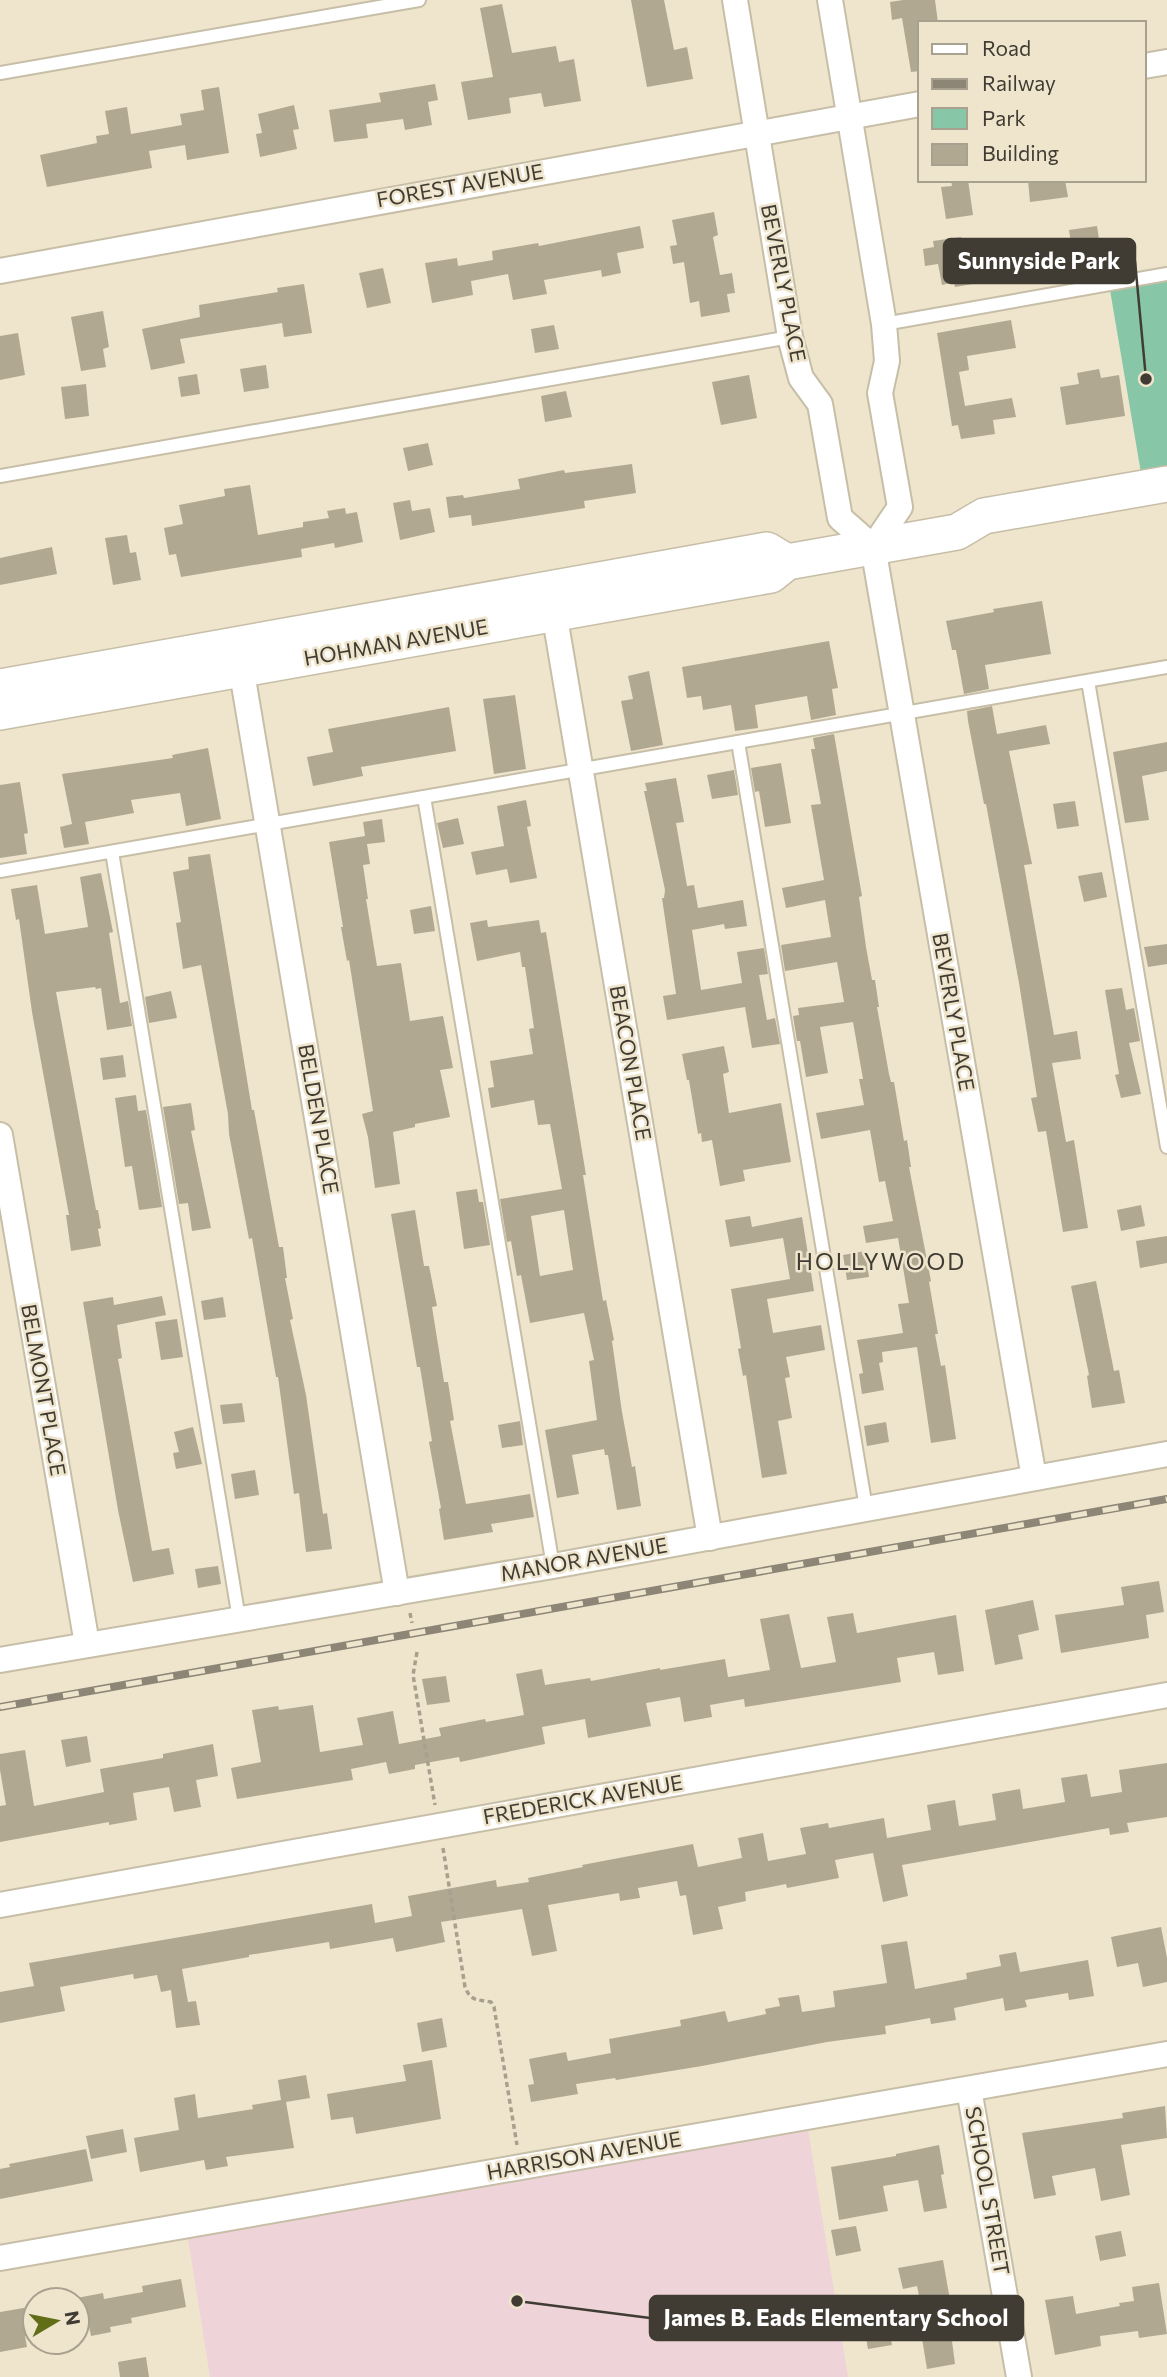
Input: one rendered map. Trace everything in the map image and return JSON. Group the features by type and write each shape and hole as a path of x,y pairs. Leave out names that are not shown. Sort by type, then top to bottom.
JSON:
{"main road":[{"name":"HOHMAN AVENUE","path":"0,687 240,657 553,602 767,550 787,562 957,532 984,516 1167,484"},
{"name":"HOHMAN AVENUE","path":"957,532 987,539 1167,508"},
{"name":"HOHMAN AVENUE","path":"0,712 240,657"}],"street":[{"name":"BEVERLY PLACE","path":"735,0 790,338 801,378 820,404 840,518 873,547 1034,1478"},
{"path":"830,0 884,324 887,361 880,393 900,507 873,547"},
{"path":"1146,66 1167,62"},
{"name":"FOREST AVENUE","path":"0,271 918,104"},
{"name":"BEACON PLACE","path":"553,602 710,1538"},
{"name":"BELDEN PLACE","path":"240,657 397,1593"},
{"name":"BELMONT PLACE","path":"0,1135 87,1644"},
{"name":"MANOR AVENUE","path":"0,1660 553,1566 1167,1454"},
{"name":"FREDERICK AVENUE","path":"0,1906 1167,1695"},
{"name":"HARRISON AVENUE","path":"0,2258 1167,2054"},
{"name":"SCHOOL STREET","path":"969,2089 1019,2377"}],"lane":[{"path":"0,73 419,0"},
{"path":"884,324 1167,274"},
{"path":"0,476 790,338"},
{"path":"0,871 1167,667"},
{"path":"1088,681 1167,1147"},
{"path":"738,742 866,1508"},
{"path":"424,797 553,1566"},
{"path":"112,852 239,1619"}],"path":[{"path":"417,1652 413,1675 437,1815"},
{"path":"443,1848 465,1987 469,1996 491,2002 494,2007 517,2148"}],"shaded area":[{"path":"806,2117 848,2377 210,2377 186,2226"}],"green space":[{"path":"1167,280 1167,468 1141,473 1110,290"}],"building":[{"path":"631,0 664,0 674,50 687,47 693,79 647,87"},
{"path":"935,0 938,21 918,21 918,71 911,72 902,18 892,20 890,2"},
{"path":"502,4 512,53 556,46 559,62 574,59 581,101 544,107 541,93 509,98 511,113 468,120 461,82 493,77 480,8"},
{"path":"435,84 438,100 428,102 432,125 405,130 403,119 366,124 368,138 334,142 329,110 381,102 379,93"},
{"path":"219,87 229,153 187,160 185,145 149,151 152,168 47,187 40,155 97,143 96,136 109,134 105,111 127,107 131,134 182,125 180,114 204,110 201,90"},
{"path":"294,105 299,129 293,130 297,149 260,157 256,134 262,133 258,114"},
{"path":"951,182 968,182 973,215 946,219 941,187 952,186"},
{"path":"1028,182 1065,182 1068,197 1030,202"},
{"path":"714,212 718,235 713,237 720,275 732,273 735,293 727,294 730,312 701,317 699,301 690,303 684,262 673,264 670,246 677,245 672,220"},
{"path":"640,226 644,248 617,253 621,273 602,277 601,270 544,280 547,294 513,300 508,274 471,281 473,295 432,303 425,263 457,258 458,266 493,260 492,251 538,243 539,246"},
{"path":"1097,226 1101,253 1073,257 1069,230"},
{"path":"961,237 964,261 1026,248 1031,274 955,287 954,282 942,285 938,264 925,266 923,249 934,247 933,241"},
{"path":"383,268 391,303 367,308 359,273"},
{"path":"304,284 312,333 284,337 282,323 180,339 185,363 151,370 142,329 200,317 199,305 278,292 277,288"},
{"path":"103,311 109,347 103,349 106,367 81,371 71,317"},
{"path":"1011,320 1016,348 967,356 969,370 959,372 965,406 1012,398 1016,417 993,420 995,434 961,439 958,425 952,426 937,333"},
{"path":"554,325 559,349 535,353 531,329"},
{"path":"18,333 25,375 0,380 0,336"},
{"path":"266,365 269,388 244,392 240,369"},
{"path":"1099,369 1101,378 1119,375 1125,416 1066,425 1060,387 1079,384 1077,373"},
{"path":"197,374 200,394 181,397 178,377"},
{"path":"749,375 757,418 721,425 712,382"},
{"path":"86,384 89,416 65,419 61,387"},
{"path":"566,391 572,417 545,422 541,396"},
{"path":"428,443 433,465 408,471 403,448"},
{"path":"632,464 636,493 584,501 585,508 472,526 471,515 449,518 446,497 463,495 464,498 520,489 518,479 564,470 565,473"},
{"path":"250,485 258,535 303,527 303,522 329,518 327,511 345,508 346,514 357,512 363,542 335,548 334,543 301,549 302,557 181,577 176,554 169,555 164,528 183,524 179,505 225,496 224,489"},
{"path":"410,500 412,511 430,508 435,532 400,540 393,503"},
{"path":"127,535 130,553 136,552 141,580 113,585 105,538"},
{"path":"52,547 57,574 0,585 0,558"},
{"path":"1042,601 1051,654 985,665 989,689 964,694 956,650 952,650 946,621 994,612 993,609"},
{"path":"829,641 838,688 832,689 836,715 811,720 807,696 755,705 758,728 735,731 731,705 703,710 701,696 687,698 682,667"},
{"path":"649,671 663,745 631,751 621,701 633,699 628,676"},
{"path":"515,695 526,769 494,774 483,699"},
{"path":"992,706 997,734 1046,725 1050,744 1009,751 1032,864 1024,865 1054,1035 1077,1031 1081,1059 1052,1063 1066,1142 1074,1140 1088,1228 1063,1232 1046,1131 1038,1132 1031,1098 1037,1097 1019,983 968,721 967,711"},
{"path":"449,707 456,751 361,767 363,776 313,786 307,757 333,752 328,729"},
{"path":"834,734 862,896 859,897 866,947 872,980 875,980 889,1074 891,1082 894,1082 904,1141 907,1140 909,1167 931,1281 929,1282 938,1334 935,1334 941,1366 945,1365 956,1439 931,1443 917,1347 882,1352 883,1362 879,1363 884,1390 862,1394 859,1374 863,1373 857,1340 903,1333 898,1304 909,1303 898,1238 866,1243 863,1226 893,1221 885,1181 879,1182 870,1130 821,1139 816,1113 864,1105 859,1079 863,1079 853,1022 820,1027 828,1073 806,1077 800,1041 797,1041 793,1016 799,1015 798,1008 844,1002 837,962 785,971 781,945 831,937 825,900 786,908 782,888 824,880 811,805 821,804 811,749 815,749 813,738"},
{"path":"1167,742 1167,771 1142,776 1149,820 1125,823 1113,752"},
{"path":"208,748 221,819 186,826 180,793 131,800 134,813 85,822 89,844 64,848 60,827 72,824 62,774 173,758 172,755"},
{"path":"781,763 791,823 765,827 759,791 755,792 751,768"},
{"path":"734,770 738,795 712,799 707,775"},
{"path":"676,778 684,822 676,823 687,886 694,885 698,908 743,900 747,926 725,929 724,924 692,930 701,990 742,983 737,952 764,948 768,974 759,975 767,1020 775,1018 780,1044 752,1048 745,1007 667,1020 663,996 676,994 662,898 665,890 644,791 647,791 645,783"},
{"path":"20,782 28,833 24,834 27,854 0,858 0,785"},
{"path":"526,800 531,826 527,827 537,878 510,883 507,869 476,875 471,852 504,846 497,806"},
{"path":"1075,801 1079,826 1057,829 1053,804"},
{"path":"458,818 464,844 443,848 437,823"},
{"path":"382,819 385,842 367,844 370,864 363,865 377,966 401,963 410,1021 443,1016 453,1068 440,1070 450,1117 415,1124 415,1127 393,1132 400,1184 375,1188 362,1114 373,1111 329,842 365,836 363,822"},
{"path":"210,854 252,1110 279,1247 283,1247 285,1278 293,1319 290,1320 306,1395 323,1514 327,1513 332,1549 306,1552 299,1493 294,1494 278,1377 229,1134 228,1114 201,965 183,969 176,923 181,922 173,872 189,869 188,857"},
{"path":"1102,872 1107,897 1084,902 1078,876"},
{"path":"101,873 113,932 109,933 120,1003 128,1001 132,1026 107,1030 101,988 56,992 101,1228 98,1229 101,1246 71,1251 66,1215 69,1215 32,1012 19,919 16,920 11,889 37,885 45,934 88,927 80,877"},
{"path":"431,906 435,931 414,934 410,910"},
{"path":"487,920 488,927 539,920 541,933 546,932 586,1175 583,1175 603,1301 606,1300 614,1340 622,1412 641,1506 617,1510 608,1455 605,1455 604,1449 572,1455 579,1494 557,1498 545,1430 597,1420 589,1361 594,1360 584,1313 530,1323 521,1275 517,1276 511,1241 507,1242 500,1199 562,1189 550,1124 538,1125 534,1100 491,1108 488,1088 494,1087 490,1061 533,1054 529,1029 534,1028 525,967 522,967 520,952 477,961 470,923","holes":["564,1210 573,1270 540,1276 531,1216"]},
{"path":"1167,944 1167,964 1148,967 1144,947"},
{"path":"1122,988 1126,1010 1134,1008 1140,1041 1129,1043 1141,1094 1121,1098 1115,1075 1119,1074 1105,990"},
{"path":"171,991 177,1018 149,1023 145,997"},
{"path":"724,1046 729,1072 723,1074 729,1113 781,1103 791,1162 743,1170 745,1181 720,1186 712,1140 702,1142 701,1133 698,1134 682,1054"},
{"path":"123,1055 126,1077 103,1080 100,1058"},
{"path":"136,1095 138,1111 146,1110 162,1207 139,1210 132,1166 125,1167 115,1098"},
{"path":"191,1103 195,1130 191,1131 211,1228 192,1231 188,1203 179,1204 163,1107"},
{"path":"477,1189 479,1202 483,1202 490,1245 464,1249 456,1192"},
{"path":"1141,1205 1145,1226 1121,1231 1117,1210"},
{"path":"415,1210 424,1266 429,1266 437,1306 432,1307 444,1382 448,1382 454,1420 450,1421 466,1504 530,1494 534,1517 491,1524 493,1532 444,1540 420,1367 417,1367 391,1214"},
{"path":"750,1216 752,1227 802,1217 814,1291 767,1299 773,1333 821,1325 825,1350 786,1357 790,1377 785,1378 792,1418 778,1421 787,1474 762,1478 746,1375 743,1376 738,1349 741,1348 731,1289 790,1279 783,1238 730,1247 725,1220"},
{"path":"1167,1236 1167,1263 1140,1268 1136,1241"},
{"path":"865,1251 869,1277 847,1280 843,1255"},
{"path":"1096,1281 1114,1371 1119,1370 1125,1403 1092,1408 1089,1375 1071,1286"},
{"path":"162,1296 166,1315 117,1325 122,1358 118,1359 152,1551 169,1548 174,1574 133,1582 118,1510 83,1302 113,1297 114,1305"},
{"path":"223,1297 226,1317 204,1320 201,1301"},
{"path":"177,1319 183,1357 161,1360 155,1322"},
{"path":"242,1403 245,1422 223,1424 220,1405"},
{"path":"520,1421 523,1445 502,1448 498,1425"},
{"path":"886,1422 889,1442 867,1446 864,1426"},
{"path":"193,1427 202,1464 176,1469 173,1453 179,1452 174,1432"},
{"path":"255,1470 259,1495 235,1499 231,1474"},
{"path":"218,1566 221,1584 198,1588 195,1569"},
{"path":"1159,1581 1164,1612 1146,1615 1149,1638 1061,1653 1055,1615 1124,1605 1121,1587"},
{"path":"1033,1600 1039,1630 1018,1635 1023,1659 995,1665 985,1610"},
{"path":"853,1613 857,1633 956,1615 964,1671 938,1675 934,1652 897,1658 901,1682 745,1707 744,1699 710,1705 712,1717 684,1722 680,1697 646,1703 651,1726 588,1738 585,1719 542,1727 545,1744 460,1762 459,1757 415,1765 415,1769 389,1774 386,1762 351,1769 353,1780 237,1799 231,1768 261,1762 252,1710 278,1706 279,1710 313,1705 320,1752 363,1745 357,1718 393,1711 399,1744 441,1736 439,1728 524,1715 516,1674 542,1669 545,1685 590,1678 591,1681 725,1659 728,1677 770,1670 760,1619 789,1614 801,1668 836,1662 827,1617"},
{"path":"446,1676 450,1702 427,1705 422,1679"},
{"path":"87,1736 91,1762 66,1767 61,1740"},
{"path":"213,1744 218,1776 196,1780 201,1807 174,1812 169,1787 133,1793 137,1820 109,1825 109,1822 0,1842 0,1806 6,1805 0,1754 25,1750 34,1806 104,1792 100,1769 163,1758 163,1754"},
{"path":"1167,1763 1167,1817 1127,1823 1129,1832 1110,1835 1109,1828 902,1865 908,1896 883,1902 873,1853 835,1860 839,1878 787,1888 786,1884 745,1892 746,1901 718,1907 723,1929 693,1935 686,1895 680,1896 677,1881 638,1888 640,1898 620,1901 619,1893 548,1905 557,1951 532,1956 522,1909 441,1922 445,1942 396,1952 393,1938 330,1949 329,1942 182,1969 188,2002 196,2001 200,2025 176,2028 171,1990 161,1992 157,1975 134,1979 133,1974 60,1987 65,2011 0,2023 0,1992 34,1986 29,1963 372,1904 375,1923 412,1916 408,1896 496,1880 497,1887 529,1882 528,1878 583,1867 582,1865 693,1844 698,1867 742,1858 738,1838 763,1833 768,1861 806,1854 800,1828 828,1823 829,1828 884,1818 887,1838 931,1830 927,1805 955,1800 959,1826 996,1820 992,1794 1020,1789 1023,1809 1065,1802 1061,1778 1087,1774 1091,1797 1122,1792 1119,1770"},
{"path":"1161,1927 1167,1958 1167,1982 1143,1987 1138,1963 1117,1967 1111,1937"},
{"path":"907,1941 915,1989 967,1979 966,1973 1001,1966 999,1955 1016,1952 1020,1972 1088,1960 1094,1996 1069,2000 1068,1993 1025,2000 1027,2007 1005,2011 1003,1998 954,2008 956,2020 931,2024 930,2018 885,2026 886,2034 616,2080 576,2084 578,2094 531,2102 528,2085 534,2084 529,2059 566,2052 568,2061 611,2053 609,2039 681,2026 680,2020 725,2011 728,2022 766,2014 765,2009 780,2006 778,1998 799,1995 802,2012 835,2007 833,1991 887,1983 881,1945"},
{"path":"442,2018 447,2047 422,2052 417,2023"},
{"path":"432,2060 441,2119 356,2134 353,2117 331,2120 327,2094 406,2081 403,2065"},
{"path":"306,2075 310,2098 286,2102 294,2148 226,2157 228,2166 206,2170 204,2160 140,2172 134,2138 179,2130 174,2098 195,2094 198,2118 253,2109 252,2105 281,2100 278,2080"},
{"path":"1165,2106 1167,2138 1121,2145 1130,2195 1101,2201 1095,2168 1052,2176 1056,2195 1034,2199 1022,2133 1123,2118 1122,2113"},
{"path":"123,2129 127,2152 91,2159 86,2136"},
{"path":"939,2145 947,2208 924,2212 918,2180 883,2186 888,2211 839,2220 831,2167 896,2156"},
{"path":"86,2149 93,2181 0,2199 0,2169 10,2167 9,2164"},
{"path":"856,2226 861,2251 836,2256 831,2230"},
{"path":"1121,2231 1126,2256 1100,2261 1095,2236"},
{"path":"943,2260 957,2340 952,2341 955,2364 927,2369 920,2326 925,2325 917,2286 903,2289 898,2268"},
{"path":"181,2279 186,2307 131,2318 132,2323 110,2327 111,2332 91,2336 91,2295 103,2293 104,2299 143,2292 142,2286"},
{"path":"1159,2283 1167,2334 1139,2338 1138,2331 1100,2336 1101,2346 1055,2355 1045,2300 1073,2296 1076,2314 1134,2301 1132,2287"},
{"path":"21,2308 21,2348 0,2352 0,2312"},
{"path":"888,2323 892,2345 868,2349 864,2327"},
{"path":"146,2357 149,2377 120,2377 118,2362"}],"railway":[{"path":"0,1707 1167,1499"}],"place":[{"name":"Sunnyside Park","path":"1146,379"},
{"name":"James B. Eads Elementary School","path":"517,2301"}],"district":[{"name":"HOLLYWOOD","path":"881,1262"}]}
